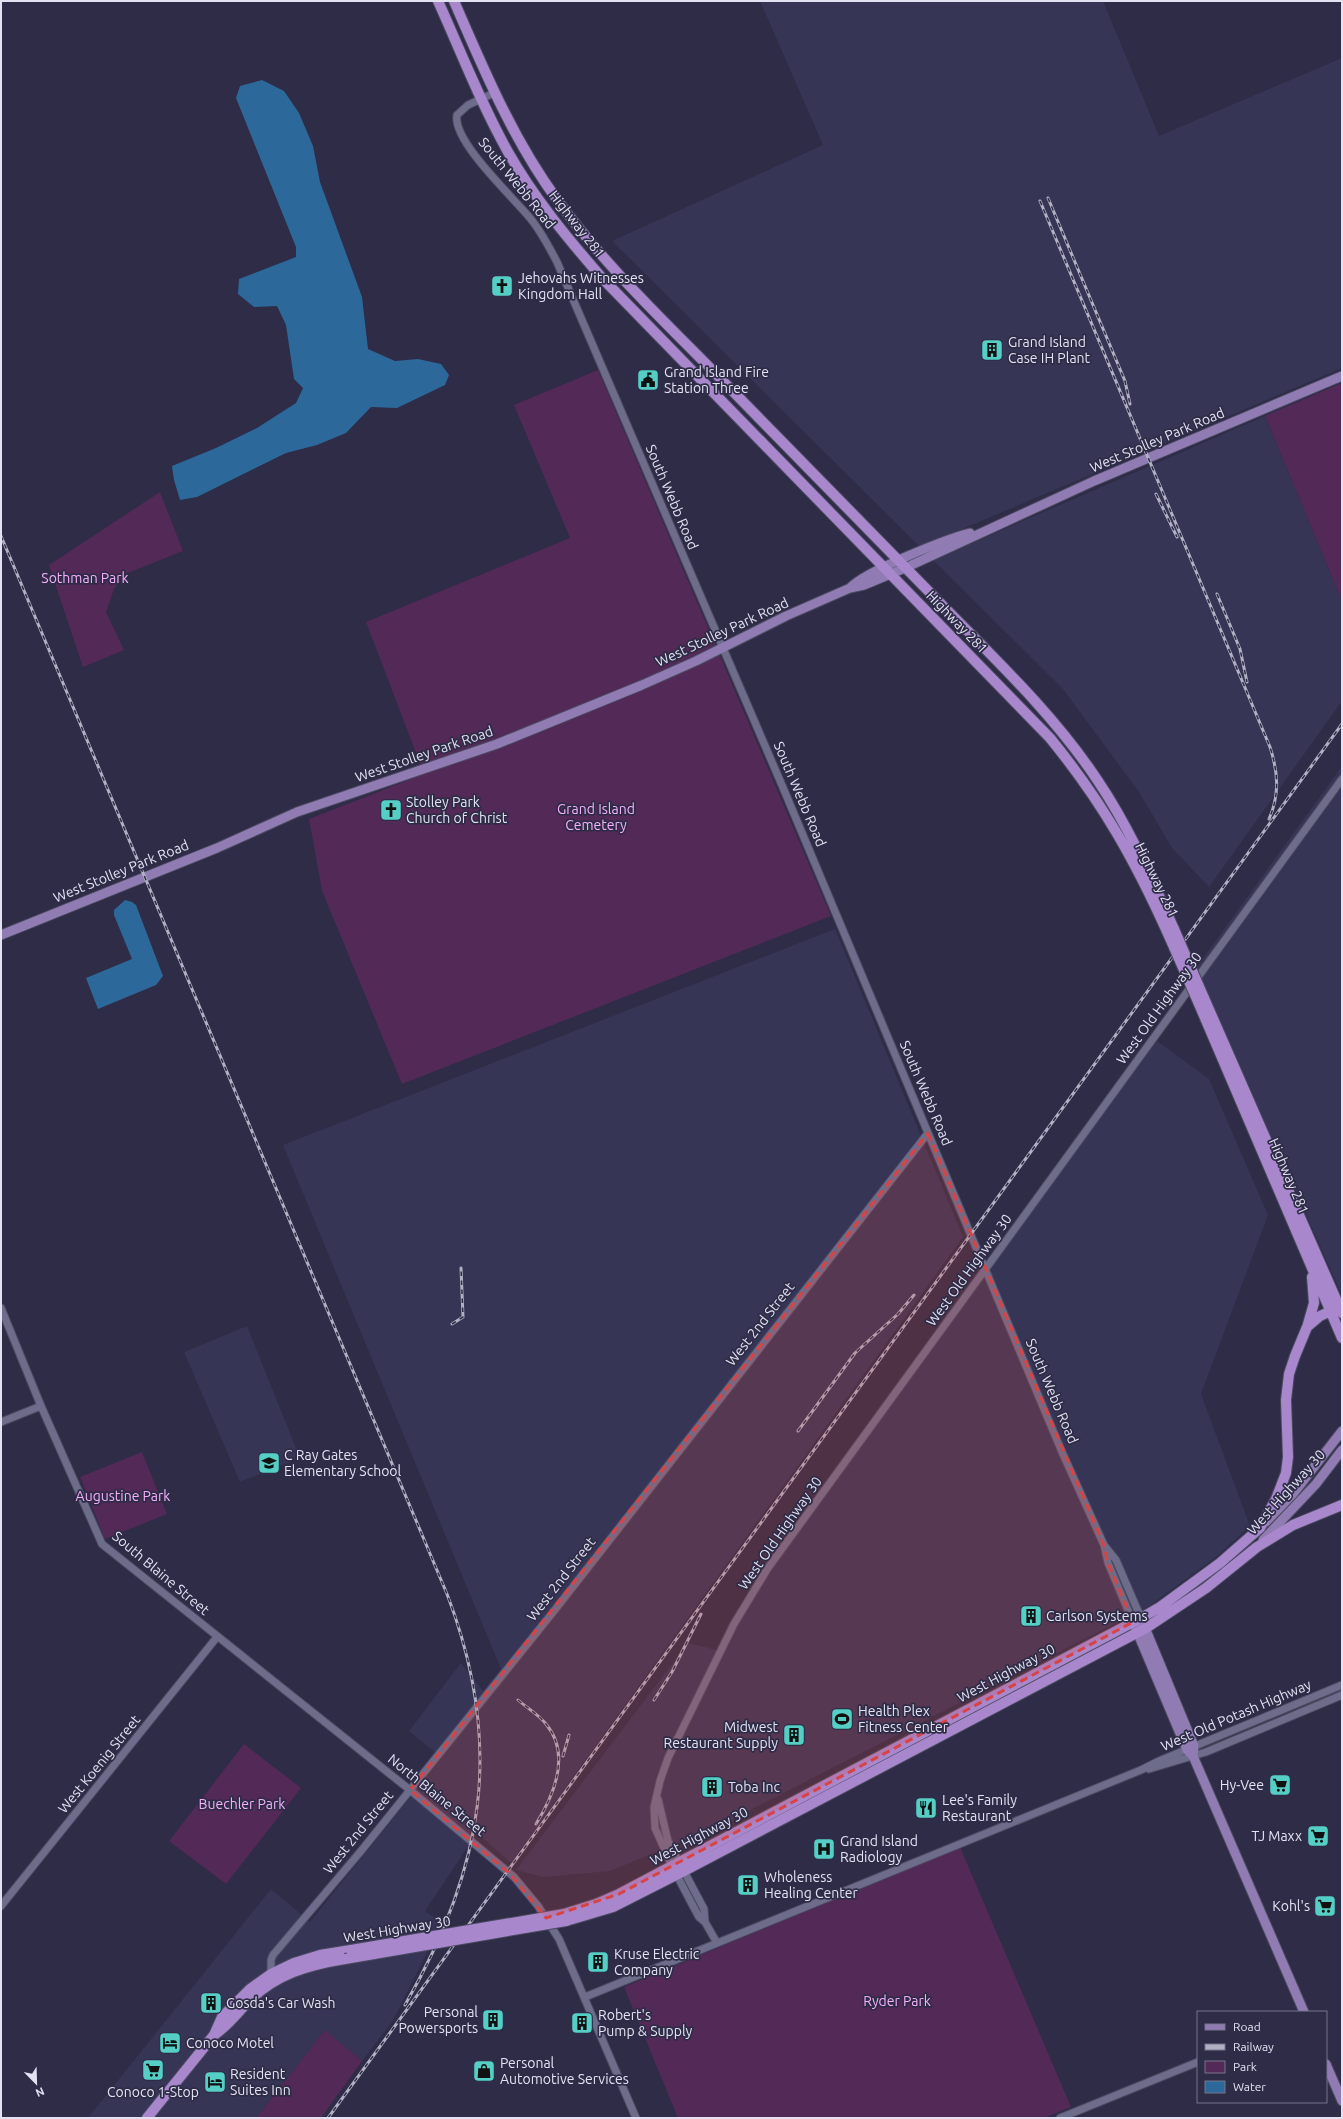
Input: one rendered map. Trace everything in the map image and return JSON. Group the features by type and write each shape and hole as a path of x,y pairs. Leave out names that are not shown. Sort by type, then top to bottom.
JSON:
{"highway":[{"name":"Highway 281","path":"438,1 481,98 519,170 547,211 580,252 622,298 1029,715 1072,765 1103,809 1130,854 1171,933"},
{"name":"Highway 281","path":"454,1 494,93 521,144 541,178 598,252 1038,705 1082,758 1127,829 1171,933 1338,1310 1342,1338"},
{"name":"Highway 281","path":"1201,1001 1306,1252 1338,1310"},
{"path":"1260,1528 1276,1499 1286,1473 1288,1457 1286,1400 1289,1374 1312,1314 1314,1293 1312,1275 1306,1252"},
{"path":"1306,1327 1313,1320 1338,1310"},
{"path":"1257,1547 1293,1525 1342,1505"},
{"name":"West Highway 30","path":"678,1868 1160,1607 1220,1563 1260,1528"},
{"name":"West Highway 30","path":"272,1978 301,1960 348,1955 565,1918 678,1868 1141,1630 1206,1588 1257,1547"},
{"path":"147,2118 214,2035 226,2026 272,1978"}],"main road":[{"name":"West Stolley Park Road","path":"1,935 217,848 297,812 497,744 642,685 723,648 786,616 850,588 860,579 948,549 983,530 1148,457 1342,376"},
{"name":"West Highway 30","path":"1260,1528 1293,1494 1342,1431"},
{"name":"West Highway 30","path":"1257,1547 1308,1492 1342,1450"},
{"name":"South Webb Road","path":"1137,1620 1191,1751 1304,2011"},
{"path":"1327,2066 1342,2101"}],"street":[{"name":"South Webb Road","path":"494,93 481,98 460,111 456,120 458,129 478,158 530,218 550,249 723,648 985,1268 1104,1545 1116,1560 1137,1620"},
{"name":"West Old Highway 30","path":"717,1943 706,1922 704,1910 678,1868 666,1836 658,1799 660,1781 668,1758 734,1624 768,1568 1342,779"},
{"name":"West 2nd Street","path":"272,1978 272,1957 410,1790 583,1574 928,1133"},
{"name":"South Blaine Street","path":"1,1308 41,1406 102,1544 346,1739"},
{"path":"1,1422 41,1406"},
{"name":"West Koenig Street","path":"1,1906 217,1637"},
{"name":"West Old Potash Highway","path":"585,1997 1141,1770 1191,1751 1342,1685"},
{"path":"1292,1716 1294,1710 1321,1698 1328,1691"},
{"name":"West Old Potash Highway","path":"1191,1751 1248,1734 1342,1694"},
{"path":"1248,1734 1255,1727 1276,1717 1276,1713"},
{"name":"North Blaine Street","path":"346,1739 410,1790 510,1874 527,1892 550,1922 585,1997 636,2118"},
{"path":"1060,2118 1197,2062"}],"highlighted area":[{"path":"928,1133 1104,1545 1108,1563 1133,1622 619,1894 546,1918 510,1874 410,1790"}],"shaded area":[{"path":"760,1 1103,1 1159,136 1342,58 1342,368 920,547 612,241 823,145"},
{"path":"1265,416 1342,601 1342,701 1209,887 1172,848 1139,792 1063,689 933,560"},
{"path":"1342,766 1342,1295 1196,968"},
{"path":"835,929 963,1237 511,1863 477,1833 425,1911 442,1923 392,2022 362,2061 325,2031 256,2118 88,2118 271,1889 310,1922 442,1758 409,1731 461,1663 483,1691 501,1669 283,1145"},
{"path":"1157,1041 1209,1079 1268,1215 1201,1394 1250,1526 1216,1557 1149,1606 715,1828 610,1871 544,1877 516,1870 688,1643 725,1652 758,1584"},
{"path":"247,1326 300,1458 240,1482 184,1352"}],"green space":[{"name":"Grand Island Cemetery","path":"598,370 831,916 402,1084 322,891 309,819 424,774 366,622 570,538 514,405"},
{"path":"1342,383 1342,601 1265,416"},
{"name":"Sothman Park","path":"160,492 183,551 125,574 114,589 106,612 124,650 83,667 49,565"},
{"name":"Augustine Park","path":"142,1452 167,1514 105,1539 80,1477"},
{"name":"Buechler Park","path":"244,1744 301,1788 226,1884 169,1841"},
{"name":"Ryder Park","path":"960,1847 1071,2107 1044,2118 678,2118 624,1987"},
{"path":"325,2030 362,2061 321,2118 256,2118"}],"water":[{"path":"262,80 284,91 299,113 313,146 320,182 362,297 368,349 395,361 418,359 441,364 449,375 445,385 397,408 371,407 346,433 317,445 286,453 197,497 180,500 174,480 172,466 216,448 257,428 296,403 303,388 294,379 286,325 277,306 254,307 238,294 239,279 296,257 296,247 236,98 240,86"},
{"path":"125,900 136,905 163,976 156,985 98,1009 86,978 132,959 114,915 114,910"}],"railway":[{"path":"1048,198 1125,381 1130,404"},
{"path":"1040,201 1270,747 1275,765 1277,783 1275,801 1269,819"},
{"path":"1156,494 1177,537"},
{"path":"1,536 447,1594 465,1649 476,1703 480,1754 477,1805 468,1855 453,1904 432,1954 405,2005"},
{"path":"1217,594 1240,649 1247,682"},
{"path":"328,2118 1342,724"},
{"path":"452,1324 463,1317 461,1268"},
{"path":"798,1431 855,1353 898,1314 914,1295"},
{"path":"654,1700 672,1672 701,1614"},
{"path":"518,1700 543,1720 553,1736 558,1748 559,1761 554,1788 543,1813 536,1824"},
{"path":"563,1756 569,1735"}],"place":[{"name":"Jehovahs Witnesses Kingdom Hall","path":"502,286"},
{"name":"Grand Island Case IH Plant","path":"992,350"},
{"name":"Grand Island Fire Station Three","path":"648,380"},
{"name":"Stolley Park Church of Christ","path":"391,810"},
{"name":"C Ray Gates Elementary School","path":"269,1463"},
{"name":"Carlson Systems","path":"1031,1616"},
{"name":"Health Plex Fitness Center","path":"842,1719"},
{"name":"Midwest Restaurant Supply","path":"794,1735"},
{"name":"Hy-Vee","path":"1280,1785"},
{"name":"Toba Inc","path":"712,1787"},
{"name":"Lee's Family Restaurant","path":"926,1808"},
{"name":"TJ Maxx","path":"1318,1836"},
{"name":"Grand Island Radiology","path":"824,1849"},
{"name":"Wholeness Healing Center","path":"748,1885"},
{"name":"Kohl's","path":"1325,1906"},
{"name":"Kruse Electric Company","path":"598,1962"},
{"name":"Gosda's Car Wash","path":"211,2003"},
{"name":"Personal Powersports","path":"493,2020"},
{"name":"Robert's Pump & Supply","path":"582,2023"},
{"name":"Conoco Motel","path":"170,2043"},
{"name":"Conoco 1-Stop","path":"153,2070"},
{"name":"Personal Automotive Services","path":"484,2071"},
{"name":"Resident Suites Inn","path":"215,2082"}]}
